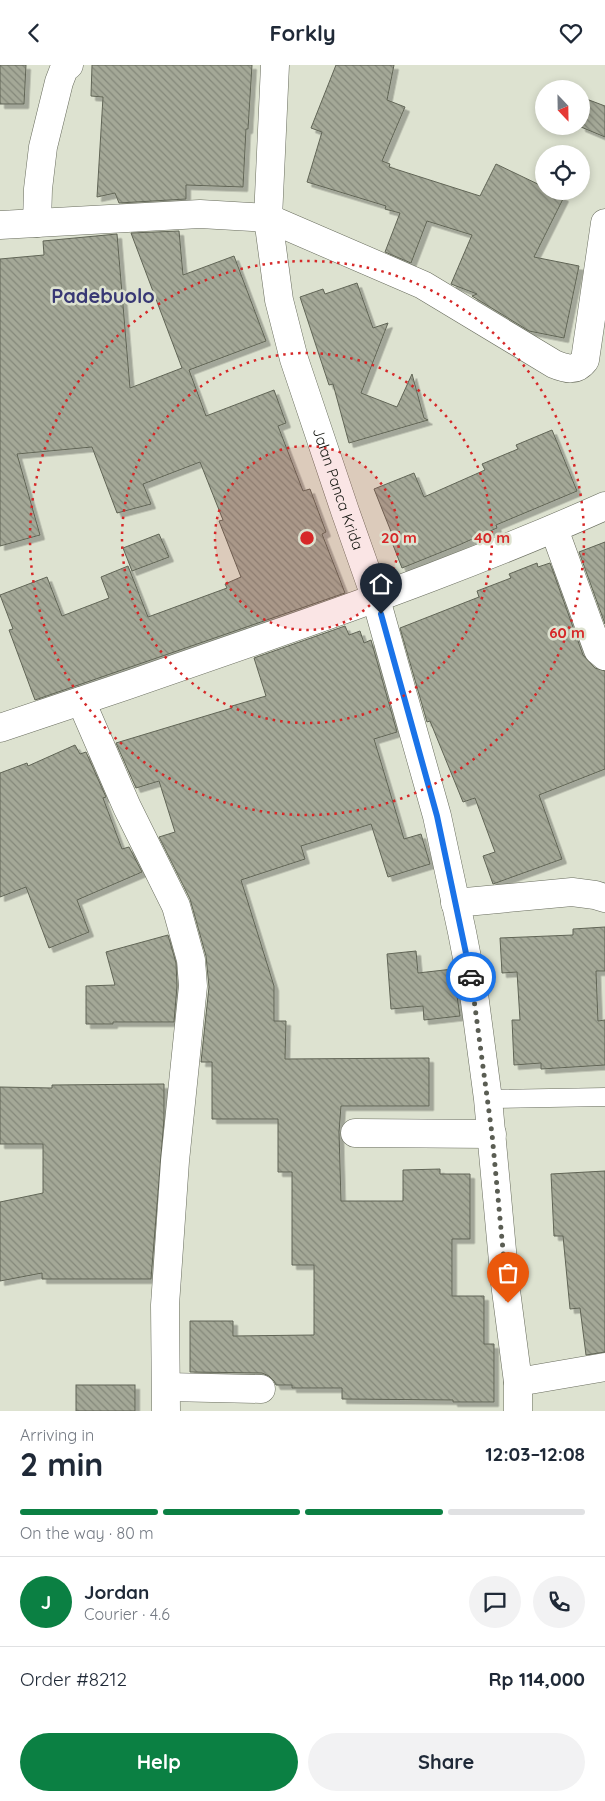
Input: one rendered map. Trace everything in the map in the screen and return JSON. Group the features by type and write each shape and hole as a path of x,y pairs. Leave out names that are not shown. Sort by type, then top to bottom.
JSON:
{"street":[{"path":"37,223 38,189 43,147 59,82 64,69 69,65"},
{"name":"Jalan Panca Krida","path":"274,65 268,218 279,300 294,359 376,599 437,816 474,994 492,1134 505,1283 518,1382 518,1411"},
{"path":"0,225 200,214 268,218 423,285 554,364 573,369 580,366 586,353 605,223"},
{"path":"0,727 376,599 554,529 605,506"},
{"path":"554,529 598,650 605,657"},
{"path":"81,701 127,807 176,906 190,960 193,986 175,1161 165,1305 166,1399 261,1389"},
{"path":"455,903 572,891 605,898"},
{"path":"355,1133 492,1134"},
{"path":"518,1382 605,1367"}],"lane":[{"path":"488,1099 605,1097"}],"building":[{"path":"0,65 26,65 24,104 0,104"},
{"path":"92,65 252,65 243,187 186,185 186,199 119,203 115,193 97,197 103,97 91,96"},
{"path":"336,65 394,65 387,100 405,107 382,161 390,164 389,167 480,196 496,164 535,183 535,200 562,200 534,257 579,266 564,338 529,331 472,296 477,294 451,284 472,235 427,221 411,263 385,252 400,213 385,209 386,206 307,182 322,132 311,128"},
{"path":"590,100 605,106 605,137 590,131"},
{"path":"179,231 183,275 234,256 266,341 189,370 206,416 274,390 286,423 278,426 303,491 310,489 326,532 322,534 345,593 35,700 9,630 13,629 0,595 47,577 62,616 109,598 101,577 128,566 148,617 227,588 225,584 241,577 219,521 223,520 200,462 143,484 151,504 117,513 92,447 17,454 40,535 0,546 0,259 44,255 43,241 117,234 130,388 182,368 131,233"},
{"path":"357,283 373,328 388,323 361,393 397,407 412,374 424,418 428,420 349,443 333,384 329,385 300,297 323,289 325,294"},
{"path":"552,430 577,491 496,525 497,528 459,545 402,568 393,545 396,544 374,489 414,473 424,497 485,470 482,464 518,449 516,445"},
{"path":"159,534 169,557 132,571 123,548"},
{"path":"605,542 605,624 579,552"},
{"path":"537,563 538,567 550,563 583,655 595,668 605,671 605,769 539,795 562,859 493,884 483,856 495,852 475,798 463,802 430,721 427,722 400,628 479,597 477,591 511,578 509,574"},
{"path":"345,626 349,635 360,631 364,643 371,640 397,732 374,739 404,839 421,834 430,864 388,877 371,824 301,846 305,859 241,880 274,986 274,1021 286,1021 285,1059 429,1058 429,1106 341,1106 339,1132 341,1201 403,1201 403,1170 440,1169 440,1174 470,1174 470,1239 452,1239 452,1296 484,1296 484,1344 494,1344 494,1402 342,1399 342,1388 292,1388 292,1385 276,1385 269,1376 262,1373 190,1372 190,1321 233,1321 233,1336 314,1335 314,1265 292,1265 292,1172 278,1172 278,1119 212,1119 212,1062 201,1062 209,987 206,956 190,899 159,837 175,832 159,781 136,788 116,743 266,696 254,658"},
{"path":"75,745 80,754 86,752 106,797 103,798 122,849 129,847 142,872 77,900 89,932 49,948 26,887 0,897 0,773 27,763 28,766"},
{"path":"605,927 605,971 596,971 598,1021 605,1020 605,1065 541,1069 541,1063 514,1065 512,1020 520,1020 517,972 502,973 500,938 573,935 573,929"},
{"path":"168,935 176,963 177,986 174,1022 86,1024 86,986 115,985 106,952"},
{"path":"416,951 418,973 453,969 460,1016 424,1020 423,1006 391,1009 387,954"},
{"path":"164,1084 164,1119 151,1279 42,1279 42,1273 0,1281 0,1202 43,1193 43,1144 0,1144 0,1087 52,1088 52,1085"},
{"path":"605,1171 605,1352 586,1355 580,1308 570,1309 563,1236 554,1236 551,1174"},
{"path":"76,1385 135,1385 135,1411 76,1411"}],"way so far":[{"path":"471,977 492,1134 508,1303"}],"district":[{"name":"Padebuolo","path":"103,296"}],"route":[{"path":"381,614 437,816 471,977"}]}
